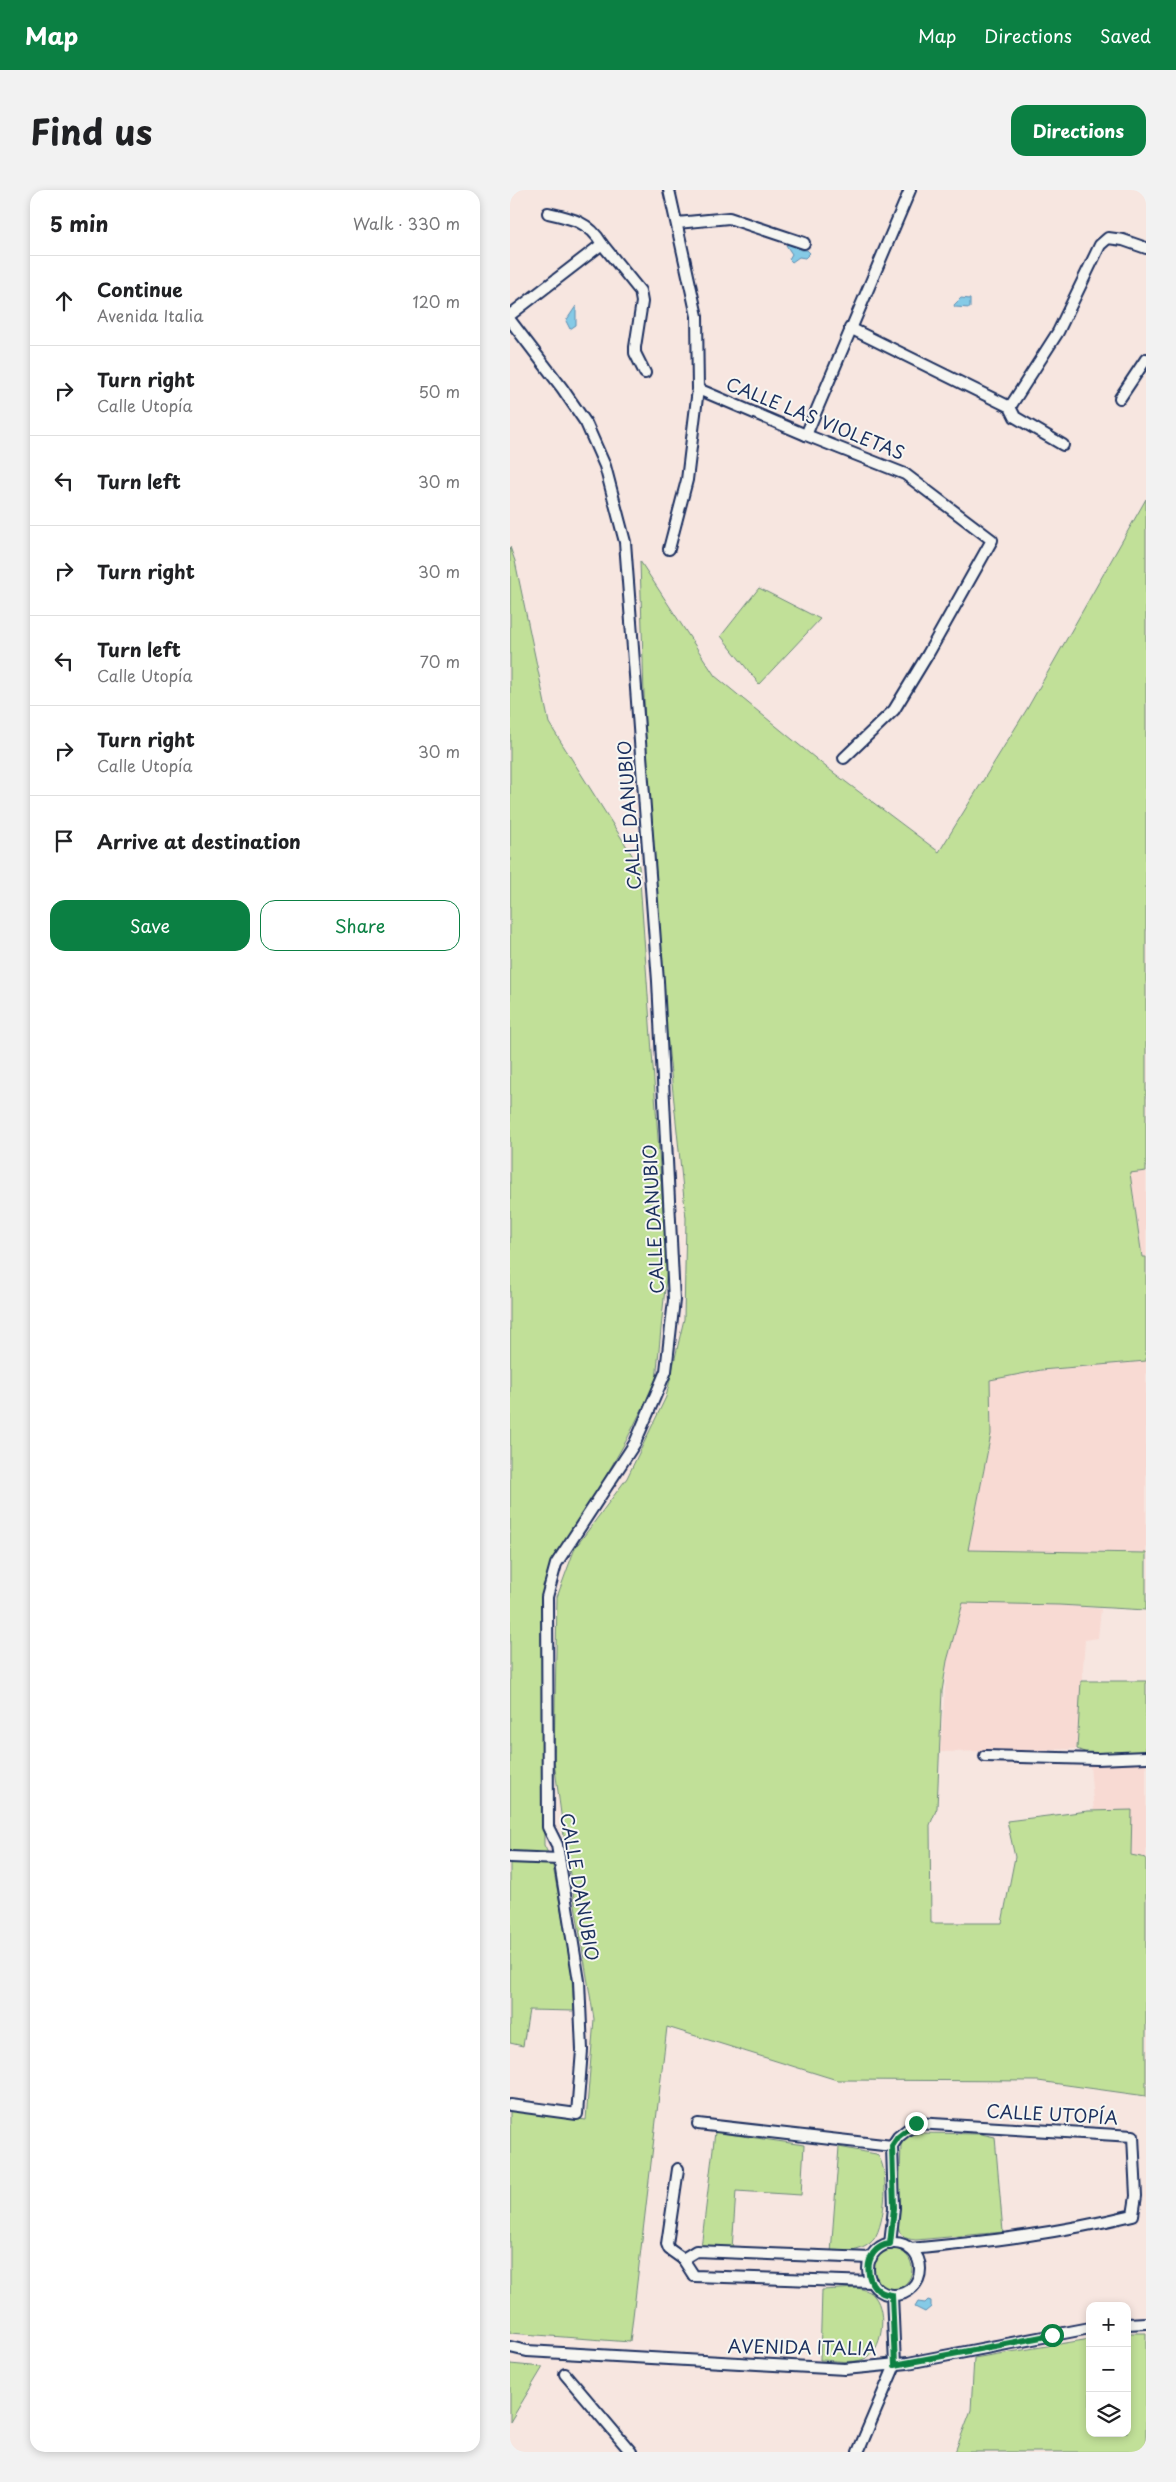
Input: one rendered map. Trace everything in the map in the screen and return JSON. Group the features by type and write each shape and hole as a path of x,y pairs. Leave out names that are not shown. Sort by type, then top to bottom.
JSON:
{"street":[{"path":"669,549 687,480 698,389 697,316 670,190"},
{"path":"806,435 910,190"},
{"path":"548,213 583,223 594,233 640,291 642,302 635,347 645,373"},
{"path":"677,223 730,218 804,243"},
{"path":"1010,407 1058,332 1100,245 1108,238 1122,240 1146,248"},
{"path":"510,315 602,244"},
{"name":"CALLE DANUBIO","path":"510,320 586,423 606,466 625,542 658,981 674,1300 666,1371 635,1443 556,1564 547,1597 548,1826 557,1845 579,1981 582,2050 578,2114 510,2105"},
{"path":"850,328 1010,407 1015,417 1063,445"},
{"path":"1120,398 1146,359"},
{"name":"CALLE LAS VIOLETAS","path":"698,389 806,435 905,474 992,540 894,710 844,758"},
{"path":"985,1756 1146,1757"},
{"path":"510,1857 559,1859"},
{"name":"CALLE UTOPÍA","path":"892,2146 898,2137 916,2123 1133,2136 1136,2196 1133,2215 1080,2228 998,2241 910,2249"},
{"path":"698,2124 892,2146 894,2208 890,2244"},
{"path":"678,2168 667,2244 672,2253 683,2259 694,2276 872,2282"},
{"path":"890,2244 902,2245 910,2249 919,2263 917,2280 905,2292 892,2295 880,2291 872,2282 868,2270 870,2258 879,2248 890,2244"},
{"path":"683,2259 696,2251 870,2258"},
{"path":"858,2452 895,2365 892,2295"},
{"path":"1131,2324 1146,2323"},
{"name":"AVENIDA ITALIA","path":"510,2347 526,2351 845,2369 895,2365 1086,2329"},
{"path":"510,2352 526,2351"},
{"path":"565,2374 631,2452"}],"shaded area":[{"path":"1146,1171 1146,1257 1142,1257 1130,1172"},
{"path":"1146,1361 1146,1553 968,1550 991,1434 989,1380 1041,1370"},
{"path":"963,1603 1059,1605 1101,1609 1098,1638 1085,1640 1077,1749 940,1752 947,1661"},
{"path":"1146,1753 1146,1858 1131,1856 1094,1812 1089,1754"}],"green space":[{"path":"1146,499 1146,1171 1130,1173 1142,1257 1146,1257 1146,1361 1041,1370 990,1380 991,1434 968,1550 1146,1553 1146,1610 1059,1605 963,1603 947,1661 942,1691 937,1808 930,1825 931,1923 1002,1923 1015,1857 1007,1821 1088,1811 1132,1810 1131,1855 1146,1858 1146,2096 1038,2081 837,2080 667,2027 630,2342 510,2333 510,2110 586,2120 594,2019 565,1844 554,1761 557,1597 575,1548 627,1478 666,1397 684,1319 686,1218 649,861 640,561 715,676 826,767 939,852 1027,709"},
{"path":"510,547 515,561 549,723 639,866 667,1267 656,1381 626,1441 543,1585 544,1845 552,1861 571,1963 574,2011 529,2010 523,2046 510,2043"},
{"path":"759,588 820,619 759,684 721,636"},
{"path":"1081,1681 1146,1681 1146,1753 1089,1754 1077,1749"},
{"path":"715,2132 804,2145 801,2195 736,2191 732,2249 701,2248"},
{"path":"920,2133 981,2134 995,2137 1003,2232 916,2240 905,2238 901,2234 898,2224 901,2145 907,2136"},
{"path":"839,2147 876,2154 881,2160 884,2170 885,2195 881,2221 874,2239 860,2249 831,2253"},
{"path":"896,2249 903,2252 909,2258 912,2269 911,2277 903,2286 896,2289 888,2289 881,2286 873,2277 872,2265 875,2258 884,2250"},
{"path":"858,2288 872,2293 879,2304 882,2321 879,2340 875,2348 864,2359 848,2362 820,2360 822,2290"},
{"path":"1131,2333 1146,2333 1146,2452 955,2452 971,2410 974,2358 1086,2340 1086,2437 1131,2437"},
{"path":"510,2364 543,2367 510,2422"}],"water":[{"path":"790,244 801,250 807,250 810,253 805,258 799,257 792,262 789,259 792,254 786,245"},
{"path":"961,298 970,299 970,308 955,307 954,305"},
{"path":"576,306 576,325 570,329 566,321"},
{"path":"928,2300 931,2301 931,2307 925,2312 915,2307 918,2302 925,2303"}],"route":[{"path":"916,2123 898,2137 892,2146 894,2208 890,2244 879,2248 873,2254 869,2261 868,2270 869,2278 874,2285 880,2291 892,2295 895,2365 1052,2335"}]}
